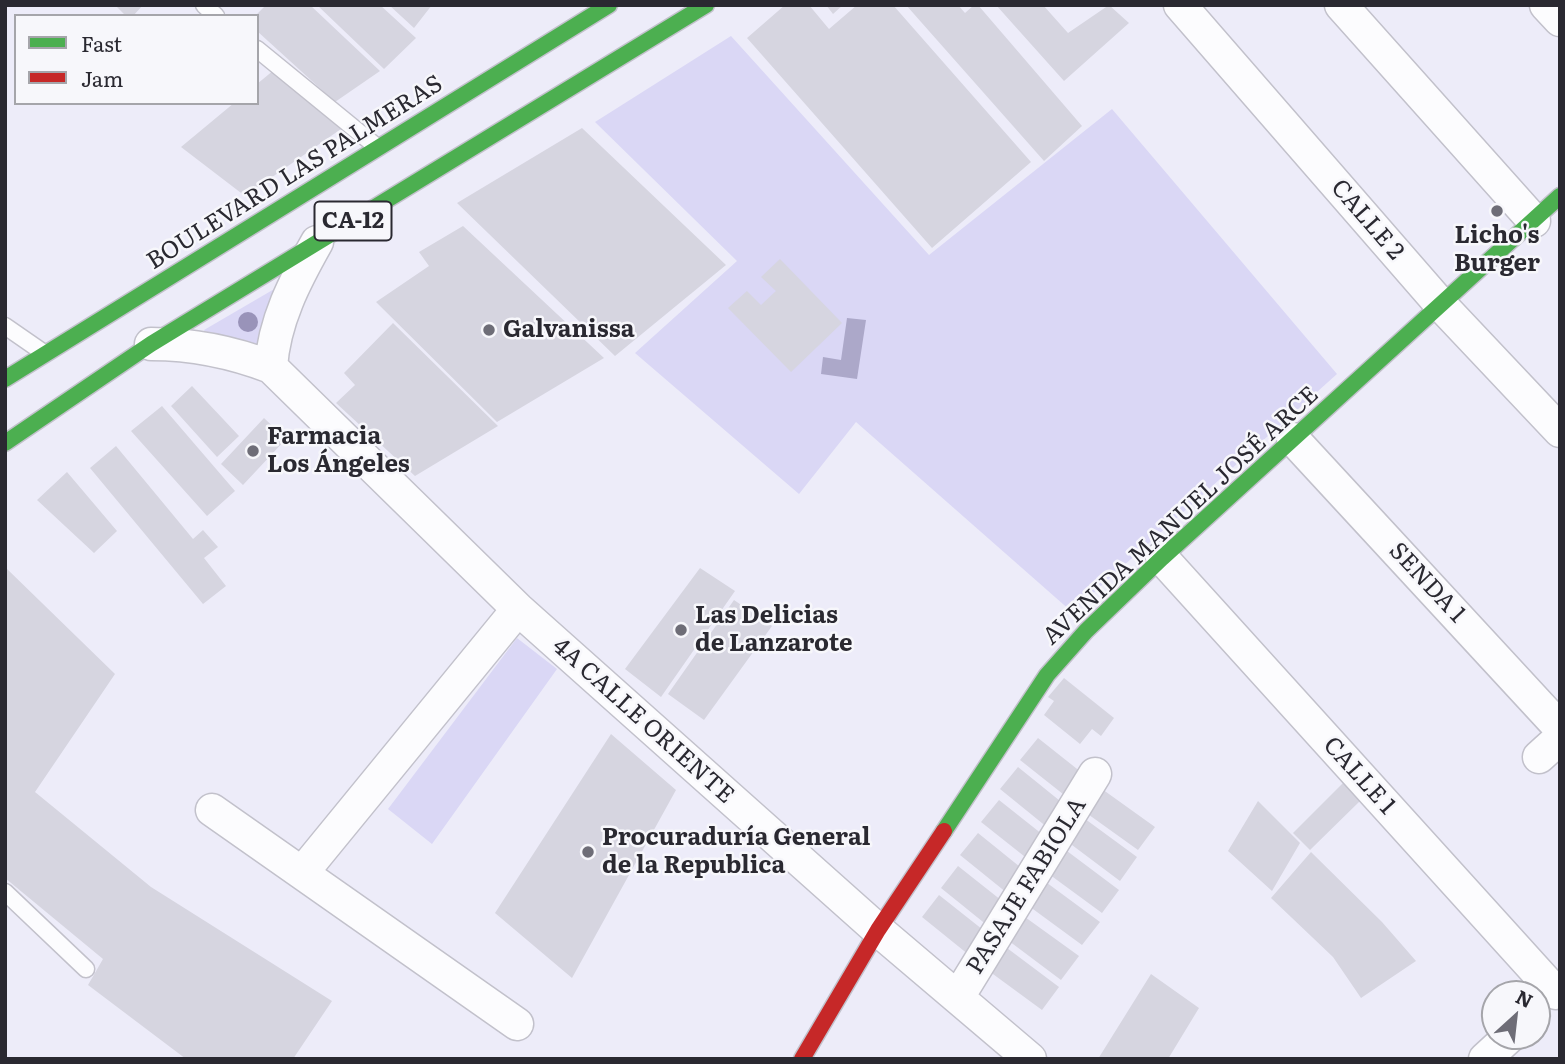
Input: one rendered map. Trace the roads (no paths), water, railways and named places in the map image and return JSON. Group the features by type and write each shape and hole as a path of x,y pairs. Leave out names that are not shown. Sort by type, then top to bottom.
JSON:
{"main road":[{"name":"BOULEVARD LAS PALMERAS","path":"5,379 609,5"},
{"name":"CA-12","path":"5,443 151,344 706,5"},
{"name":"AVENIDA MANUEL JOSÉ ARCE","path":"802,1059 878,930 1047,675 1086,631 1162,558 1560,196"}],"street":[{"name":"CALLE 2","path":"1180,5 1441,305 1560,431"},
{"path":"1341,5 1534,221"},
{"path":"1546,5 1560,20"},
{"path":"151,344 212,348 271,367 287,299 317,242"},
{"name":"4A CALLE ORIENTE","path":"271,367 518,609 878,930 1030,1059"},
{"name":"SENDA 1","path":"1293,439 1560,728"},
{"name":"CALLE 1","path":"1162,558 1536,980"},
{"path":"302,873 518,609"},
{"name":"PASAJE FABIOLA","path":"958,998 1096,775"},
{"path":"212,810 517,1024"}],"lane":[{"path":"259,51 379,149"},
{"path":"5,326 46,355"},
{"path":"5,892 86,969"}],"place":[{"name":"Licho's Burger","path":"1497,211"},
{"name":"Galvanissa","path":"489,330"},
{"name":"Farmacia Los Ángeles","path":"253,451"},
{"name":"Las Delicias de Lanzarote","path":"681,630"},
{"name":"Procuraduría General de la Republica","path":"588,852"}]}
